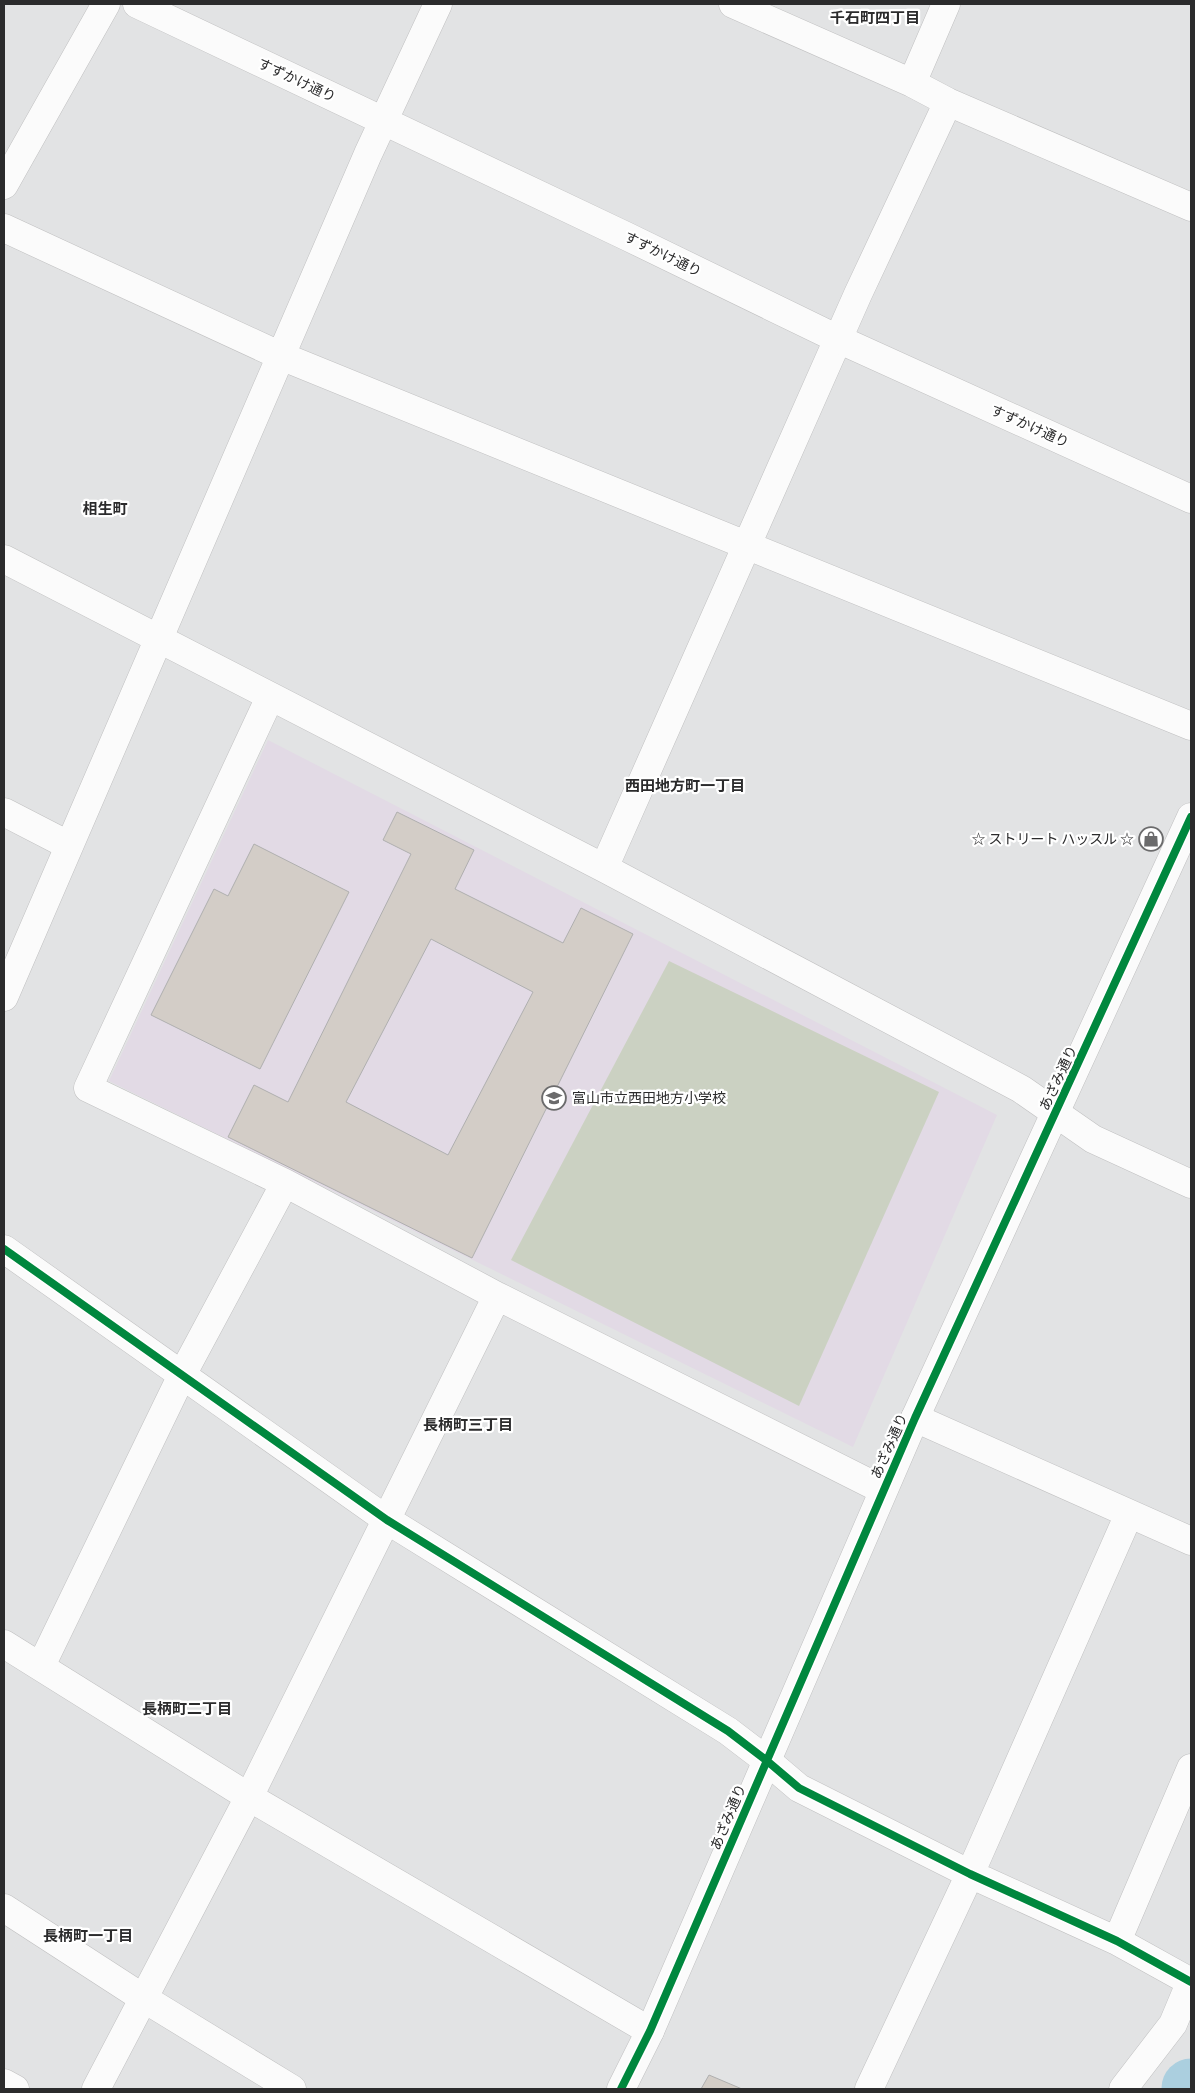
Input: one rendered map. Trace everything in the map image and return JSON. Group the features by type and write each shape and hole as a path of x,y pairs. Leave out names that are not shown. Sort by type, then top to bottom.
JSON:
{"street":[{"path":"4,186 106,4"},
{"path":"4,998 68,845 159,640 383,121 438,4"},
{"path":"736,4 912,83 948,102 1191,207"},
{"path":"912,83 946,4"},
{"name":"すずかけ通り","path":"151,7 383,121 838,339 1191,499"},
{"path":"604,868 838,339 948,102"},
{"path":"4,228 281,356 1191,726"},
{"path":"4,559 604,868 1021,1089 1093,1139 1191,1184"},
{"path":"270,697 88,1088 285,1183 497,1296 883,1490"},
{"path":"4,812 68,845"},
{"name":"あざみ通り","path":"621,2089 650,2031 915,1418 1191,817"},
{"path":"41,1666 182,1375 285,1183"},
{"path":"4,1250 387,1520 728,1731 800,1788 970,1874 1117,1941 1191,1981 1173,2024 1123,2089"},
{"path":"96,2089 248,1797 497,1296"},
{"path":"915,1418 1191,1541"},
{"path":"869,2089 970,1874 1129,1514"},
{"path":"4,1644 248,1797 650,2031"},
{"path":"1117,1941 1191,1768"},
{"path":"4,1908 143,1998 292,2089"},
{"path":"4,2083 15,2089"}],"shaded area":[{"name":"富山市立西田地方小学校","path":"268,740 997,1115 853,1447 109,1081"}],"green space":[{"path":"669,961 939,1092 799,1406 511,1260"}],"building":[{"path":"397,812 474,850 455,889 563,943 581,908 633,934 472,1258 228,1137 254,1085 288,1102 411,854 383,840","holes":["431,939 533,992 448,1155 346,1102"]},
{"path":"254,844 349,892 260,1069 151,1015 214,889 228,896"},
{"path":"709,2075 742,2089 701,2089"}],"cycle path":[{"path":"621,2089 650,2031 915,1418 1191,817"},
{"path":"4,1249 387,1520 728,1731 799,1788 970,1874 1117,1941 1191,1982"}],"place":[{"name":"☆ ストリート ハッスル ☆","path":"1151,839"},
{"name":"富山市立西田地方小学校","path":"554,1098"}],"district":[{"name":"千石町四丁目","path":"875,18"},
{"name":"相生町","path":"105,509"},
{"name":"西田地方町一丁目","path":"685,786"},
{"name":"長柄町三丁目","path":"468,1425"},
{"name":"長柄町二丁目","path":"187,1709"},
{"name":"長柄町一丁目","path":"88,1936"}]}
